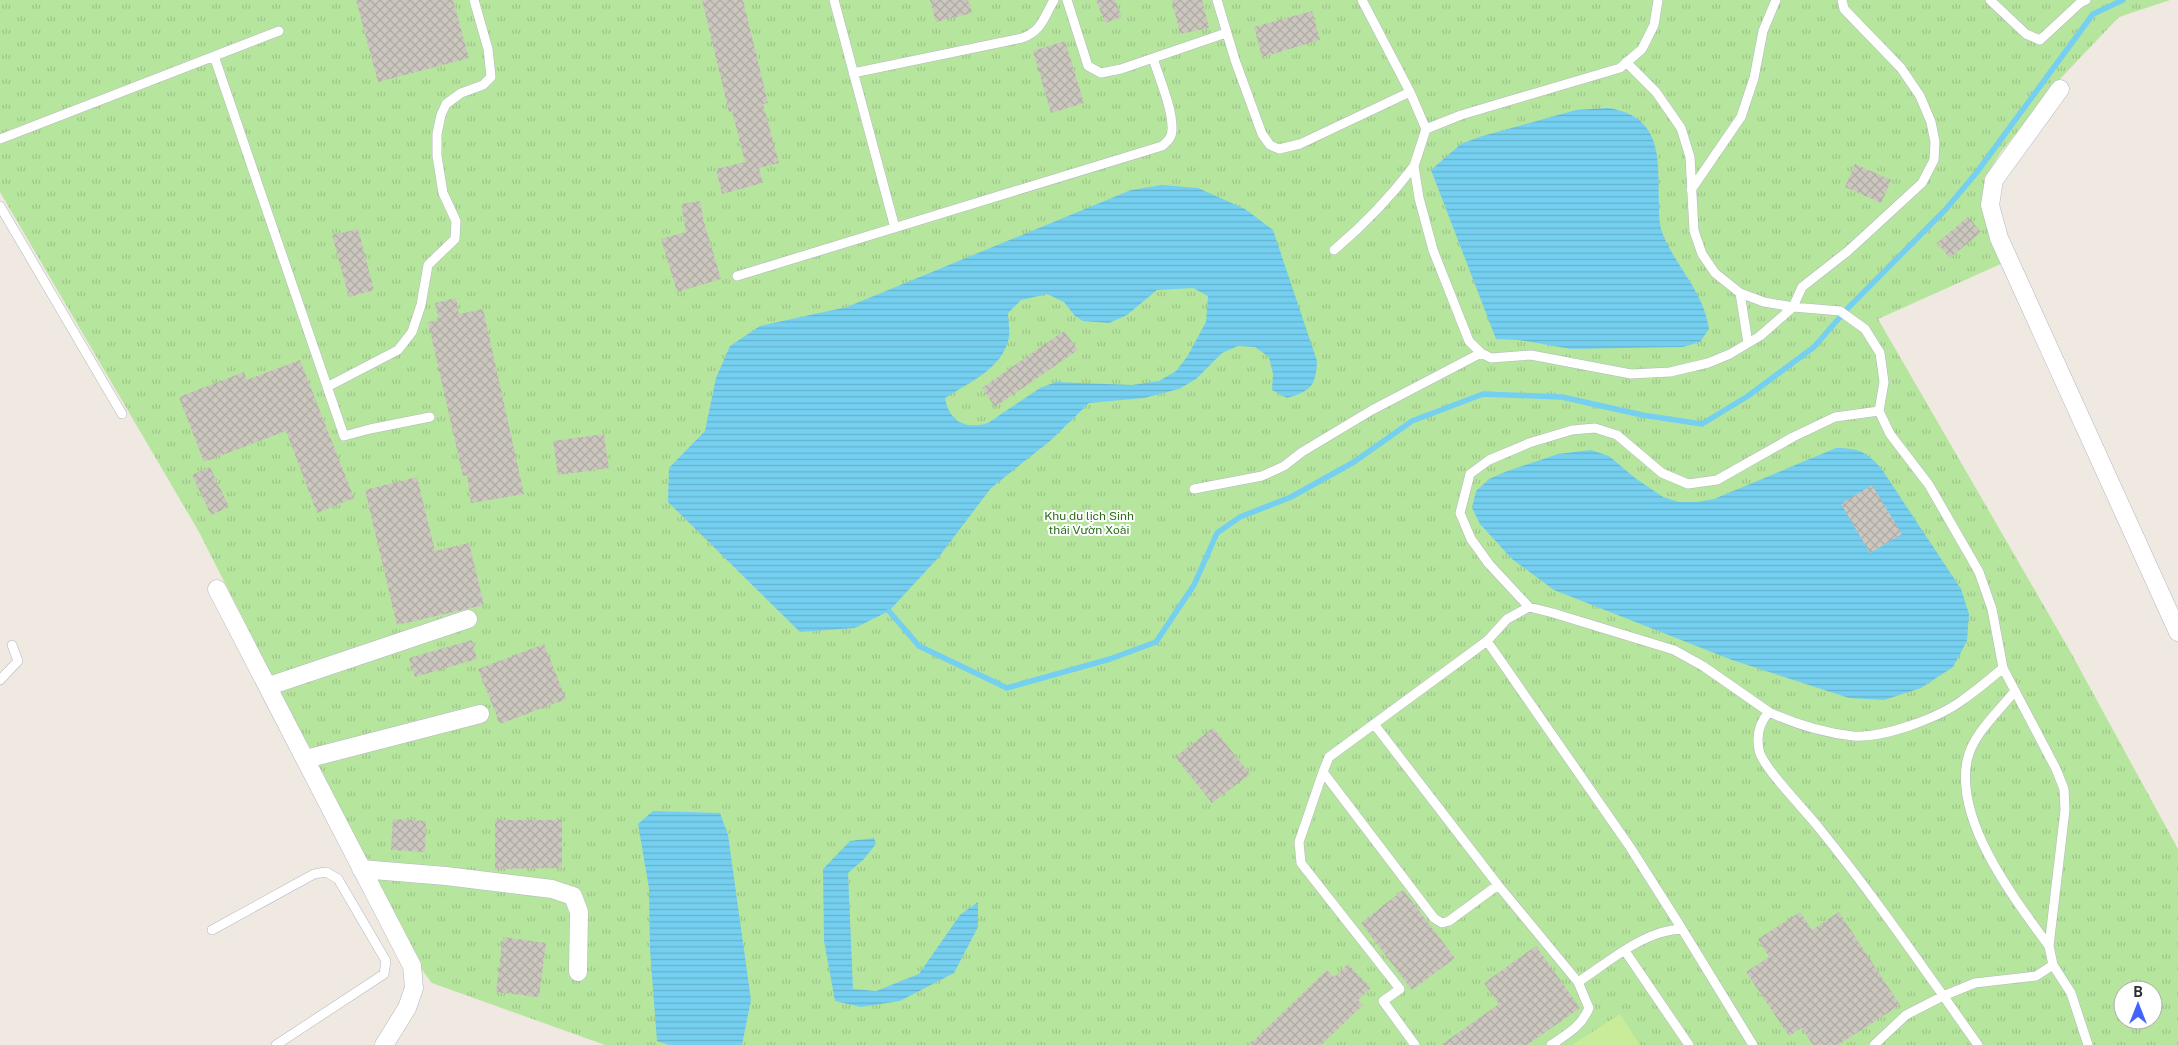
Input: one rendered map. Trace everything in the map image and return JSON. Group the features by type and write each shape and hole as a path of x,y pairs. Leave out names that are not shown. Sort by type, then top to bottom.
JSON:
{"street":[{"path":"2060,89 1994,180 1990,205 1992,219 2178,632"},
{"path":"218,590 412,966 414,988 407,1008 384,1045"},
{"path":"269,686 468,619"},
{"path":"306,759 480,714"},
{"path":"362,869 542,888 573,896 579,912 578,972"}],"lane":[{"path":"327,386 398,350 412,332 420,305 428,265 455,239 456,222 443,193 437,156 437,134 441,115 446,104 461,93 483,85 491,77 488,48 474,0"},
{"path":"834,0 894,228"},
{"path":"853,73 1022,38 1033,34 1040,26 1054,0"},
{"path":"1067,0 1088,66 1101,73 1121,69 1226,33"},
{"path":"1217,0 1226,33 1262,134 1270,146 1279,149 1300,144 1410,92"},
{"path":"1334,250 1368,222 1391,197 1414,166 1426,129 1410,92 1362,0"},
{"path":"1426,129 1461,115 1620,68 1642,50 1654,25 1658,0"},
{"path":"1691,190 1741,117 1754,78 1763,31 1776,0"},
{"path":"1414,166 1419,198 1434,250 1469,341 1481,353 1491,358 1532,355 1631,374 1670,372 1708,363 1730,354 1760,336 1794,307 1802,287 1848,252 1922,183 1934,160 1935,142 1931,122 1920,96 1901,68 1844,9 1842,0"},
{"path":"1990,0 2026,34 2040,40 2080,3 2086,0"},
{"path":"0,139 279,31"},
{"path":"214,56 344,436 430,417"},
{"path":"737,276 1162,146 1170,139 1172,130 1170,112 1153,58"},
{"path":"1626,62 1656,92 1681,128 1690,157 1694,230 1702,254 1715,273 1740,293 1764,302 1794,307 1840,310 1865,329 1880,353 1884,382 1879,411 1890,434 1929,485 1979,572 1992,608 2003,668 2014,692 2026,710 2064,789 2065,810 2049,946 2053,965 2071,993 2088,1045"},
{"path":"0,206 122,414"},
{"path":"1740,293 1748,343"},
{"path":"1194,489 1262,476 1284,466 1302,452 1372,410 1481,353"},
{"path":"1879,411 1835,418 1793,437 1718,480 1688,484 1662,473 1617,435 1595,428 1572,430 1529,443 1489,460 1470,474 1460,513 1471,540 1489,564 1529,607 1674,650 1703,666 1769,712 1794,723 1854,736 1883,732 1919,723 1963,700 2003,668"},
{"path":"1415,1045 1383,1001 1400,989 1301,863 1299,842 1329,757 1487,641 1507,619 1529,607"},
{"path":"1487,641 1630,848 1682,929 1749,1044"},
{"path":"0,680 18,661 12,646"},
{"path":"2014,692 1976,739 1967,761 1970,814 2007,889 2049,946"},
{"path":"1769,712 1761,720 1758,732 1759,752 1779,780 1820,828 1978,1045"},
{"path":"1374,724 1498,885 1578,982 1589,1008 1578,1027 1551,1045"},
{"path":"1323,772 1434,918 1442,923 1449,921 1498,885"},
{"path":"212,930 314,874 326,872 338,879 386,961 384,974 276,1045"},
{"path":"1578,982 1638,942 1670,930 1682,929"},
{"path":"1625,951 1689,1045"},
{"path":"1874,1045 1906,1015 1943,996 1975,983 2036,976 2053,965"}],"green space":[{"name":"Khu du lịch Sinh thái Vườn Xoài","path":"0,0 2170,0 2119,17 2058,81 2001,152 1984,179 1984,211 2003,263 1878,319 2070,651 2178,849 2178,1045 605,1045 432,983 419,966 199,532 0,192"},
{"path":"1620,1014 1640,1045 1572,1045"}],"water":[{"path":"1608,108 1626,113 1639,120 1648,130 1654,142 1657,156 1661,229 1670,249 1702,304 1709,329 1700,342 1683,347 1571,349 1519,340 1496,339 1431,170 1461,144 1479,137 1576,110"},
{"path":"1162,185 1198,188 1245,209 1273,230 1317,361 1313,382 1307,390 1287,398 1272,390 1273,374 1269,357 1255,347 1238,346 1222,353 1196,379 1179,389 1144,398 1089,403 1050,441 991,488 938,558 889,611 855,628 800,632 668,502 669,468 705,431 716,378 730,346 760,326 847,307 1131,190","holes":["1193,288 1208,296 1206,322 1187,357 1176,371 1159,381 1132,385 1056,382 1040,388 988,423 980,425 959,422 950,413 945,398 973,381 991,367 1004,351 1009,338 1008,313 1021,300 1047,294 1064,302 1075,316 1083,321 1109,323 1127,315 1157,290"]},
{"path":"1836,448 1861,452 1871,458 1881,468 1961,589 1969,614 1967,641 1953,667 1921,688 1884,700 1849,698 1732,660 1554,590 1512,559 1480,524 1472,508 1476,491 1489,479 1558,454 1591,450 1609,456 1635,478 1663,497 1679,502 1697,502 1714,499"},
{"path":"653,811 720,813 728,835 751,1000 742,1045 669,1045 657,1041 650,950 649,888 638,824"},
{"path":"874,838 876,844 863,860 848,873 853,989 876,991 919,974 960,915 978,902 978,927 954,973 900,1001 861,1007 835,1001 824,941 823,869 850,841"}],"building":[{"path":"356,0 453,0 469,58 378,82"},
{"path":"702,0 743,0 768,103 763,104 779,163 759,168 763,183 722,194 716,169 745,162 732,111 729,112"},
{"path":"930,0 968,0 972,13 936,22"},
{"path":"1096,0 1115,0 1122,17 1105,23"},
{"path":"1172,0 1202,0 1209,28 1180,34"},
{"path":"1312,11 1320,40 1262,57 1254,27"},
{"path":"1065,41 1084,103 1051,113 1033,51"},
{"path":"1855,164 1891,180 1881,203 1845,187"},
{"path":"700,201 704,222 721,279 677,292 661,239 686,232 681,204"},
{"path":"1968,217 1981,232 1950,258 1937,243"},
{"path":"358,229 374,290 349,297 332,235"},
{"path":"456,298 459,314 483,309 524,494 471,503 467,475 463,476 428,322 439,320 435,303"},
{"path":"1064,331 1078,350 995,407 982,388"},
{"path":"300,360 354,498 317,513 286,431 204,462 179,397 244,372 247,380"},
{"path":"604,434 609,468 558,475 553,441"},
{"path":"210,467 229,507 211,515 192,475"},
{"path":"417,477 435,551 469,543 484,605 397,625 365,490"},
{"path":"1872,485 1902,534 1870,553 1841,504"},
{"path":"472,640 477,659 415,677 409,658"},
{"path":"544,644 566,699 500,724 478,669"},
{"path":"1213,728 1250,774 1212,803 1175,757"},
{"path":"393,819 426,821 425,852 391,850"},
{"path":"495,820 562,820 562,868 495,869"},
{"path":"1403,890 1455,958 1412,990 1361,923"},
{"path":"1800,912 1812,930 1839,912 1900,1005 1838,1045 1813,1045 1802,1028 1789,1036 1746,972 1769,957 1758,939"},
{"path":"503,937 546,943 539,997 496,992"},
{"path":"1536,946 1580,1008 1527,1045 1441,1045 1499,1004 1484,983"},
{"path":"1348,964 1371,988 1358,1000 1363,1005 1321,1045 1249,1045 1327,970 1334,977"}],"waterway":[{"path":"889,611 919,646 1007,688 1110,659 1156,642 1194,585 1217,533 1240,517 1291,497 1354,462 1412,421 1483,394 1562,397 1642,415 1702,424 1748,396 1814,347 1848,308 1946,209 1977,172 2093,14 2123,0"}]}
